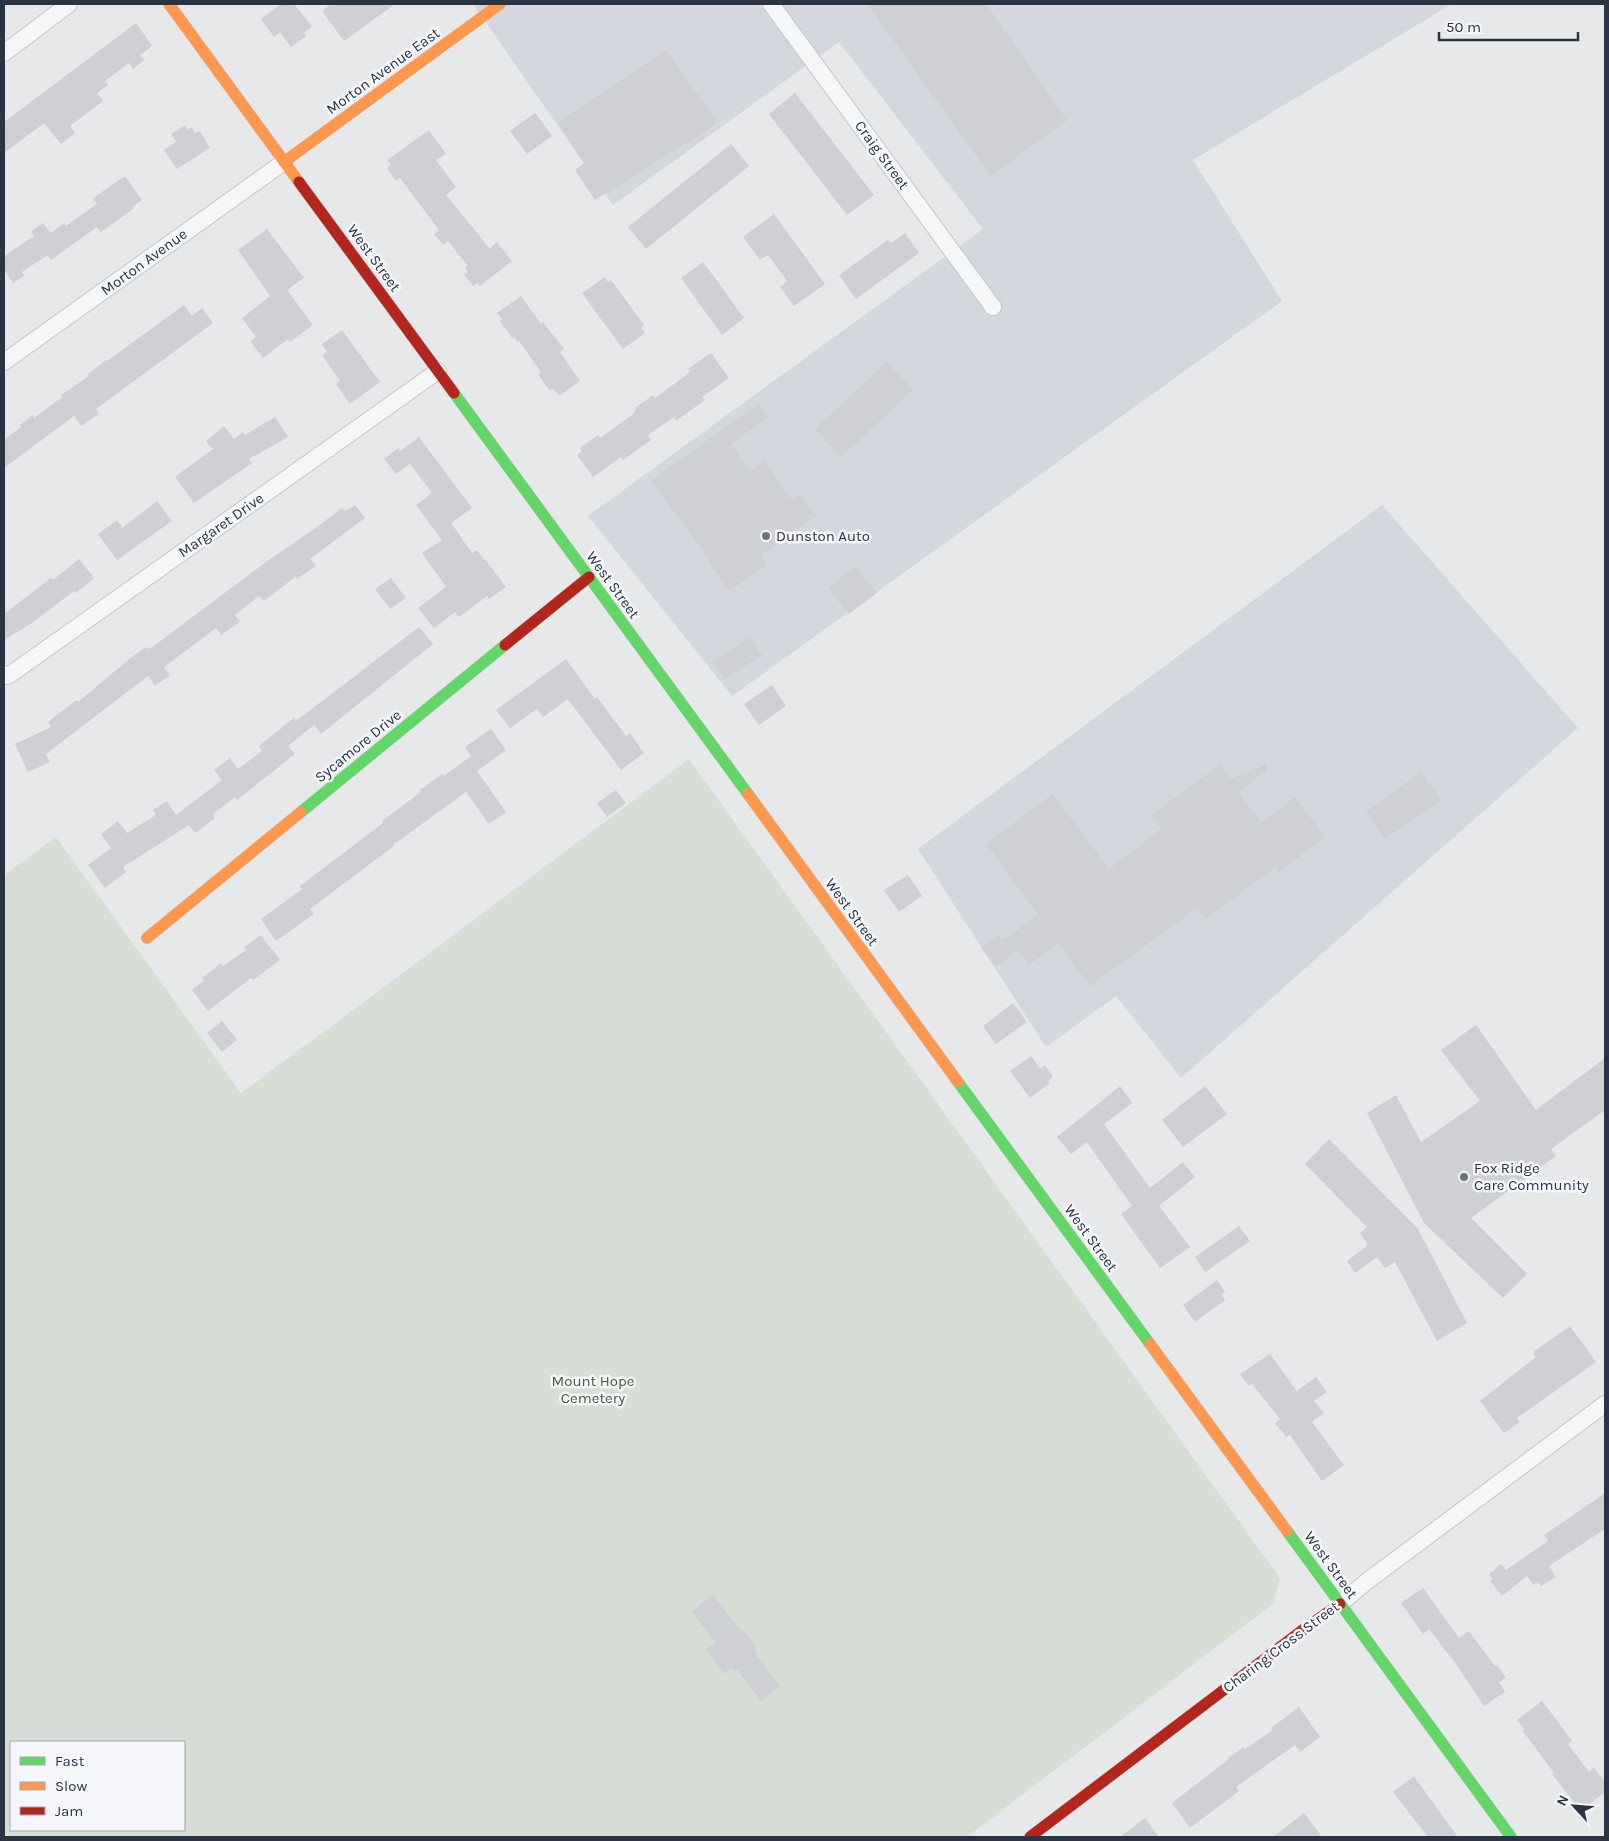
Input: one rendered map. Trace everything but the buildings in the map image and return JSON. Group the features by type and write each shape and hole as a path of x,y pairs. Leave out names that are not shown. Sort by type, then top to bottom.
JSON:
{"main road":[{"name":"West Street","path":"169,4 1511,1837"},
{"name":"Morton Avenue East","path":"284,162 500,4"},
{"name":"Sycamore Drive","path":"147,938 589,577"},
{"name":"Charing Cross Street","path":"1030,1837 1308,1626 1340,1604"}],"street":[{"path":"4,53 69,4"},
{"name":"Craig Street","path":"771,4 992,307"},
{"name":"Morton Avenue","path":"4,362 284,162"},
{"name":"Margaret Drive","path":"4,674 8,676 438,371"},
{"name":"Charing Cross Street","path":"1340,1604 1366,1582 1605,1404"}],"shaded area":[{"path":"473,4 1452,4 1193,160 1282,301 732,696 588,516 983,229 839,42 613,205"},
{"path":"1382,505 1578,728 1181,1078 1116,996 1046,1047 918,849"}],"green space":[{"name":"Mount Hope Cemetery","path":"689,759 1280,1578 1273,1604 967,1837 4,1837 4,875 56,837 241,1093"}],"traffic: fast":[{"path":"454,393 748,794"},
{"path":"301,812 505,645"},
{"path":"958,1082 1150,1344"},
{"path":"1287,1531 1511,1837"}],"traffic: slow":[{"path":"169,4 299,182"},
{"path":"284,162 500,4"},
{"path":"748,794 958,1082"},
{"path":"147,938 301,812"},
{"path":"1150,1344 1287,1531"}],"traffic: jam":[{"path":"299,182 454,393"},
{"path":"505,645 589,577"},
{"path":"1030,1837 1308,1626 1340,1604"}],"place":[{"name":"Dunston Auto","path":"766,536"},
{"name":"Fox Ridge Care Community","path":"1464,1177"}]}
